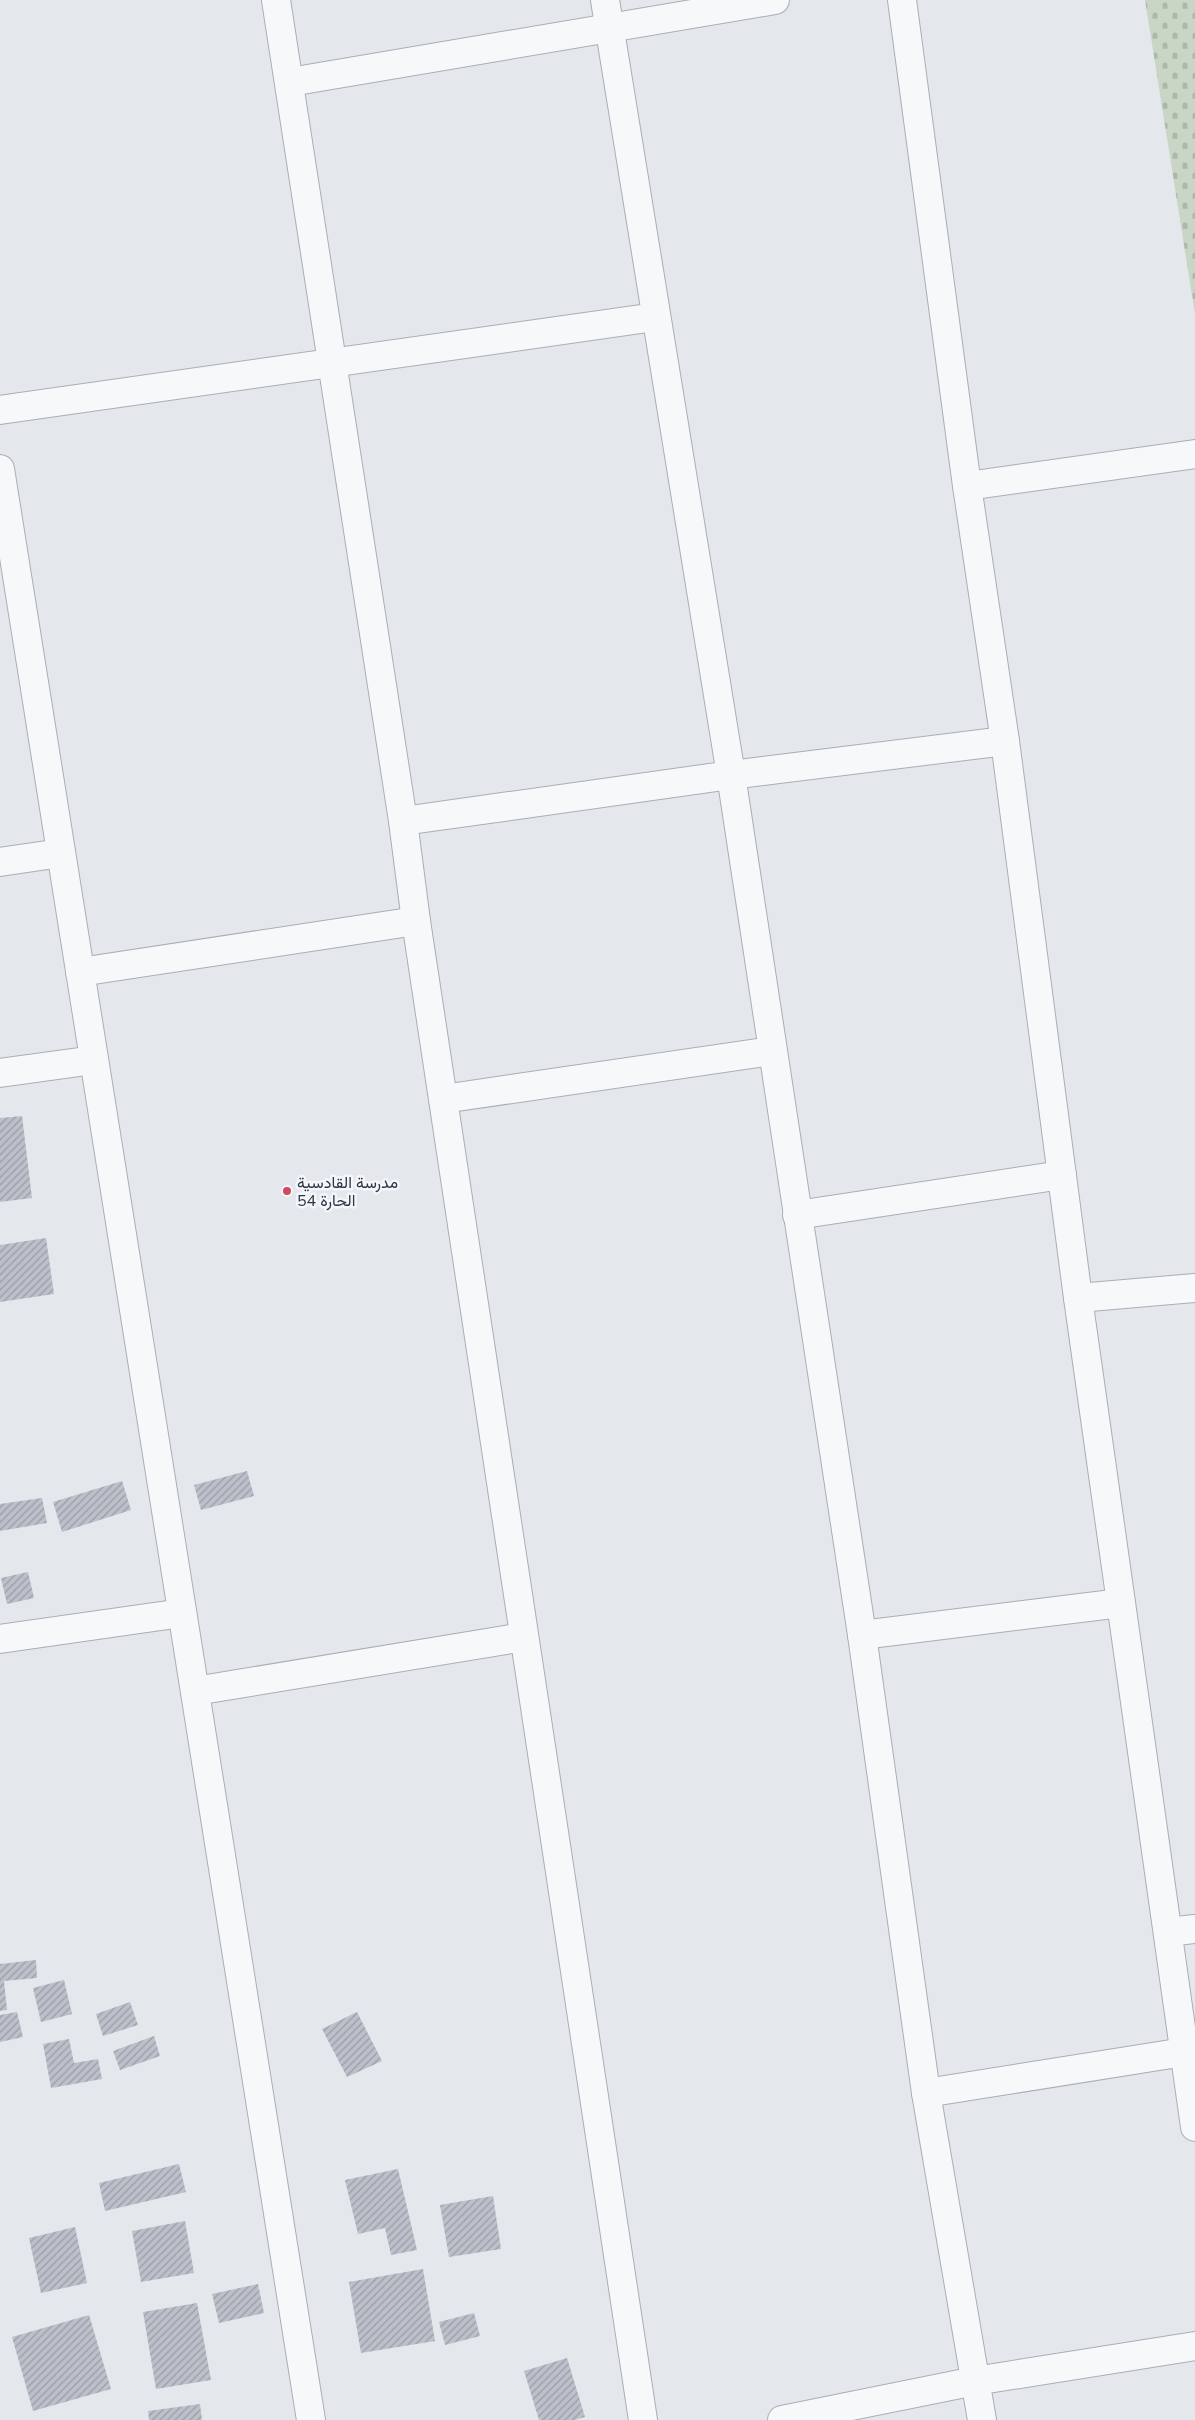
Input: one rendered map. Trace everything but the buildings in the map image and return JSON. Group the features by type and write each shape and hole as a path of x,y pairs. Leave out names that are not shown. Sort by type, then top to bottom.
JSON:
{"street":[{"path":"276,0 403,821 416,921 643,2420"},
{"path":"604,0 731,776 862,1635 926,2093 982,2420"},
{"path":"290,82 775,0"},
{"path":"902,0 967,486 1005,741 1078,1298 1195,2127"},
{"path":"0,410 655,317"},
{"path":"967,486 1195,454"},
{"path":"0,469 310,2420"},
{"path":"403,821 1005,741"},
{"path":"0,862 61,853"},
{"path":"80,972 416,921"},
{"path":"443,1099 772,1051"},
{"path":"0,1073 94,1060"},
{"path":"797,1215 1062,1175"},
{"path":"1078,1298 1195,1288"},
{"path":"862,1635 1121,1603"},
{"path":"0,1639 182,1614"},
{"path":"195,1691 524,1637"},
{"path":"1168,1932 1195,1929"},
{"path":"926,2093 1184,2052"},
{"path":"782,2420 975,2382 1195,2346"}],"green space":[{"path":"1145,0 1195,0 1195,314"}],"place":[{"name":"مدرسة القادسية الحارة 54","path":"287,1191"}]}
